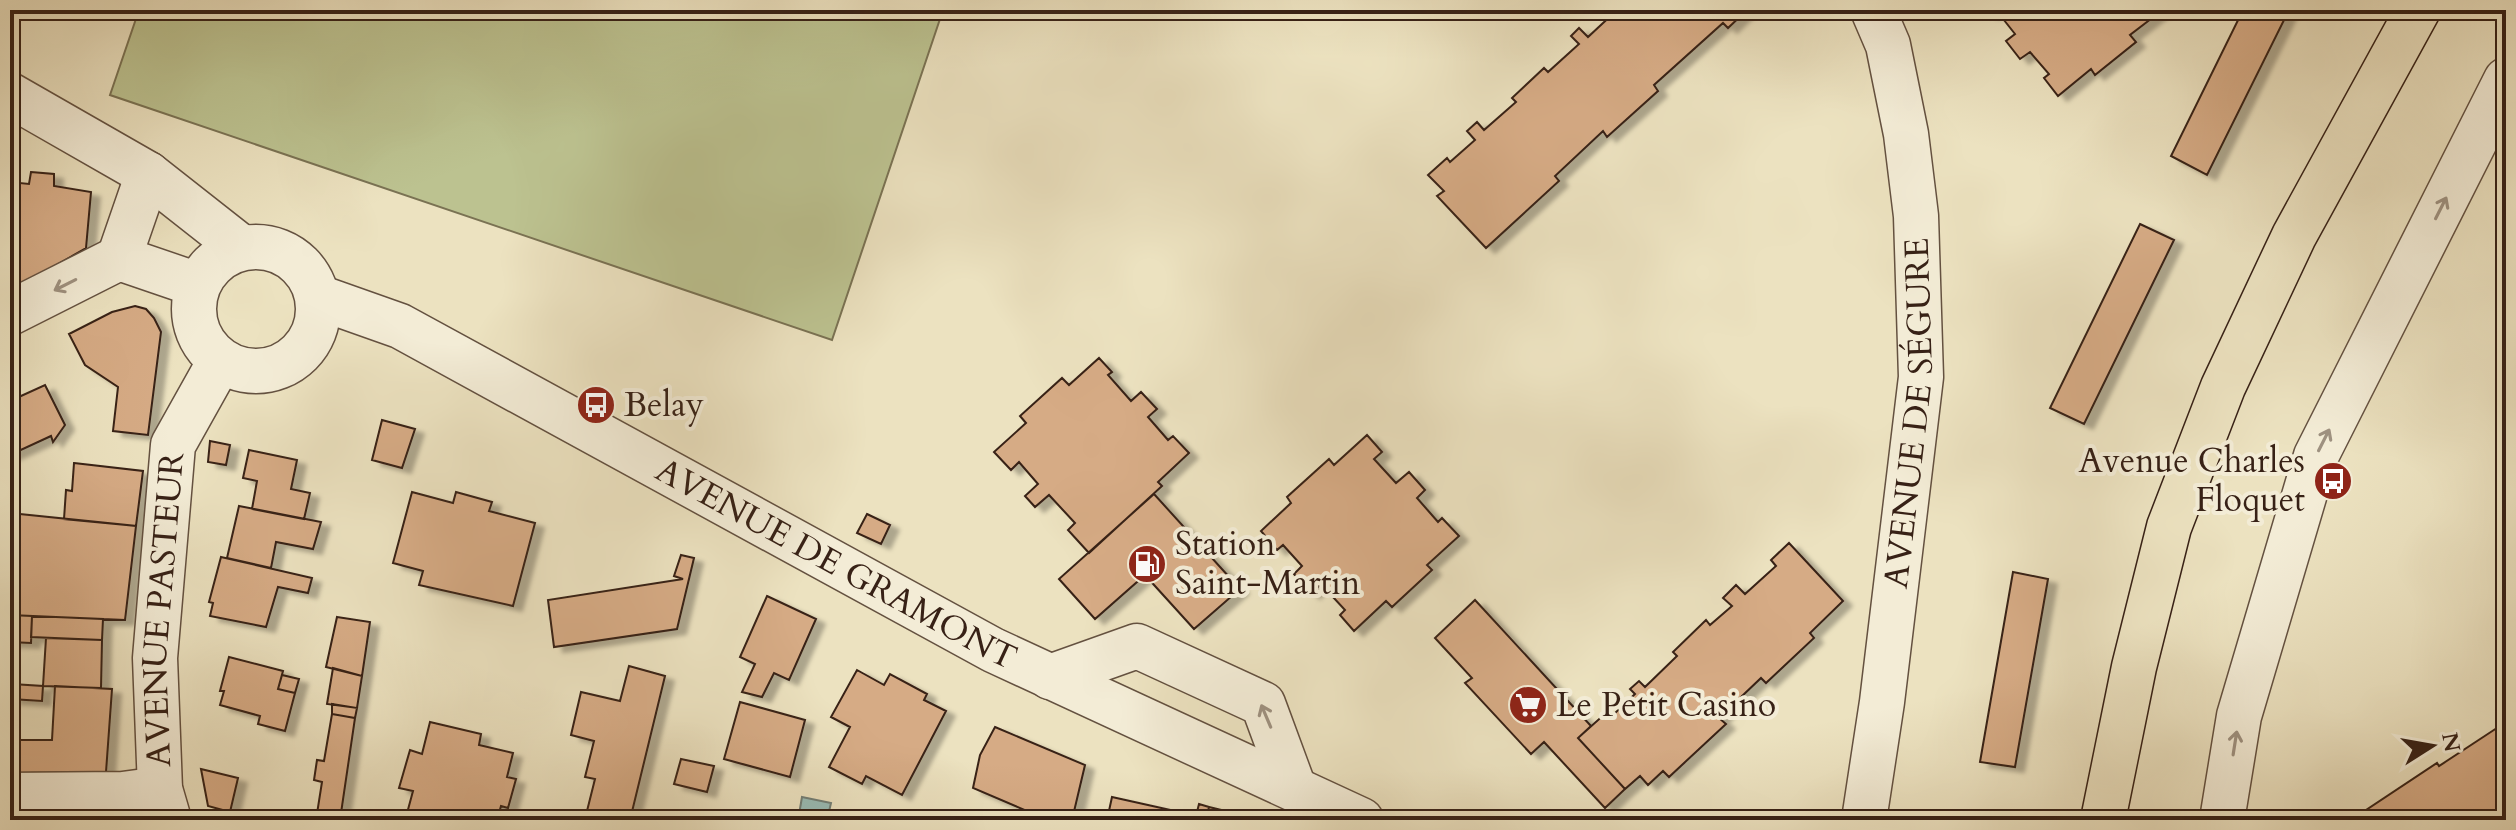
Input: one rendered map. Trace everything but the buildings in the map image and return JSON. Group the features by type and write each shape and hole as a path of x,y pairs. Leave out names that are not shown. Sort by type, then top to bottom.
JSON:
{"main road":[{"path":"2103,820 2134,667 2169,527 2223,387 2294,236 2418,10"}],"street":[{"name":"AVENUE DE SÉGURE","path":"1864,820 1884,687 1921,377 1916,216 1906,134 1888,45 1873,10"},
{"path":"2222,820 2239,716 2316,456 2506,80"},
{"path":"10,95 148,174 242,248"},
{"path":"10,313 119,258 148,174"},
{"path":"262,246 281,251 298,262 310,278 318,297 314,334 290,362 274,369 255,372 237,369 220,361 205,345 196,327 193,306 198,285 208,268 242,248 262,246"},
{"path":"119,258 198,285"},
{"name":"AVENUE DE GRAMONT","path":"318,297 400,326 979,643 1361,820"},
{"name":"AVENUE PASTEUR","path":"164,805 155,658 173,445 220,361"},
{"path":"1050,677 1137,646 1263,704 1294,788"},
{"path":"10,795 123,794 164,805"}],"green space":[{"path":"139,10 943,10 832,340 110,95"}],"water":[{"path":"802,797 831,803 827,820 798,820"}],"place":[{"name":"Belay","path":"596,405"},
{"name":"Avenue Charles Floquet","path":"2333,481"},
{"name":"Station Saint-Martin","path":"1147,564"},
{"name":"Le Petit Casino","path":"1528,705"}]}
